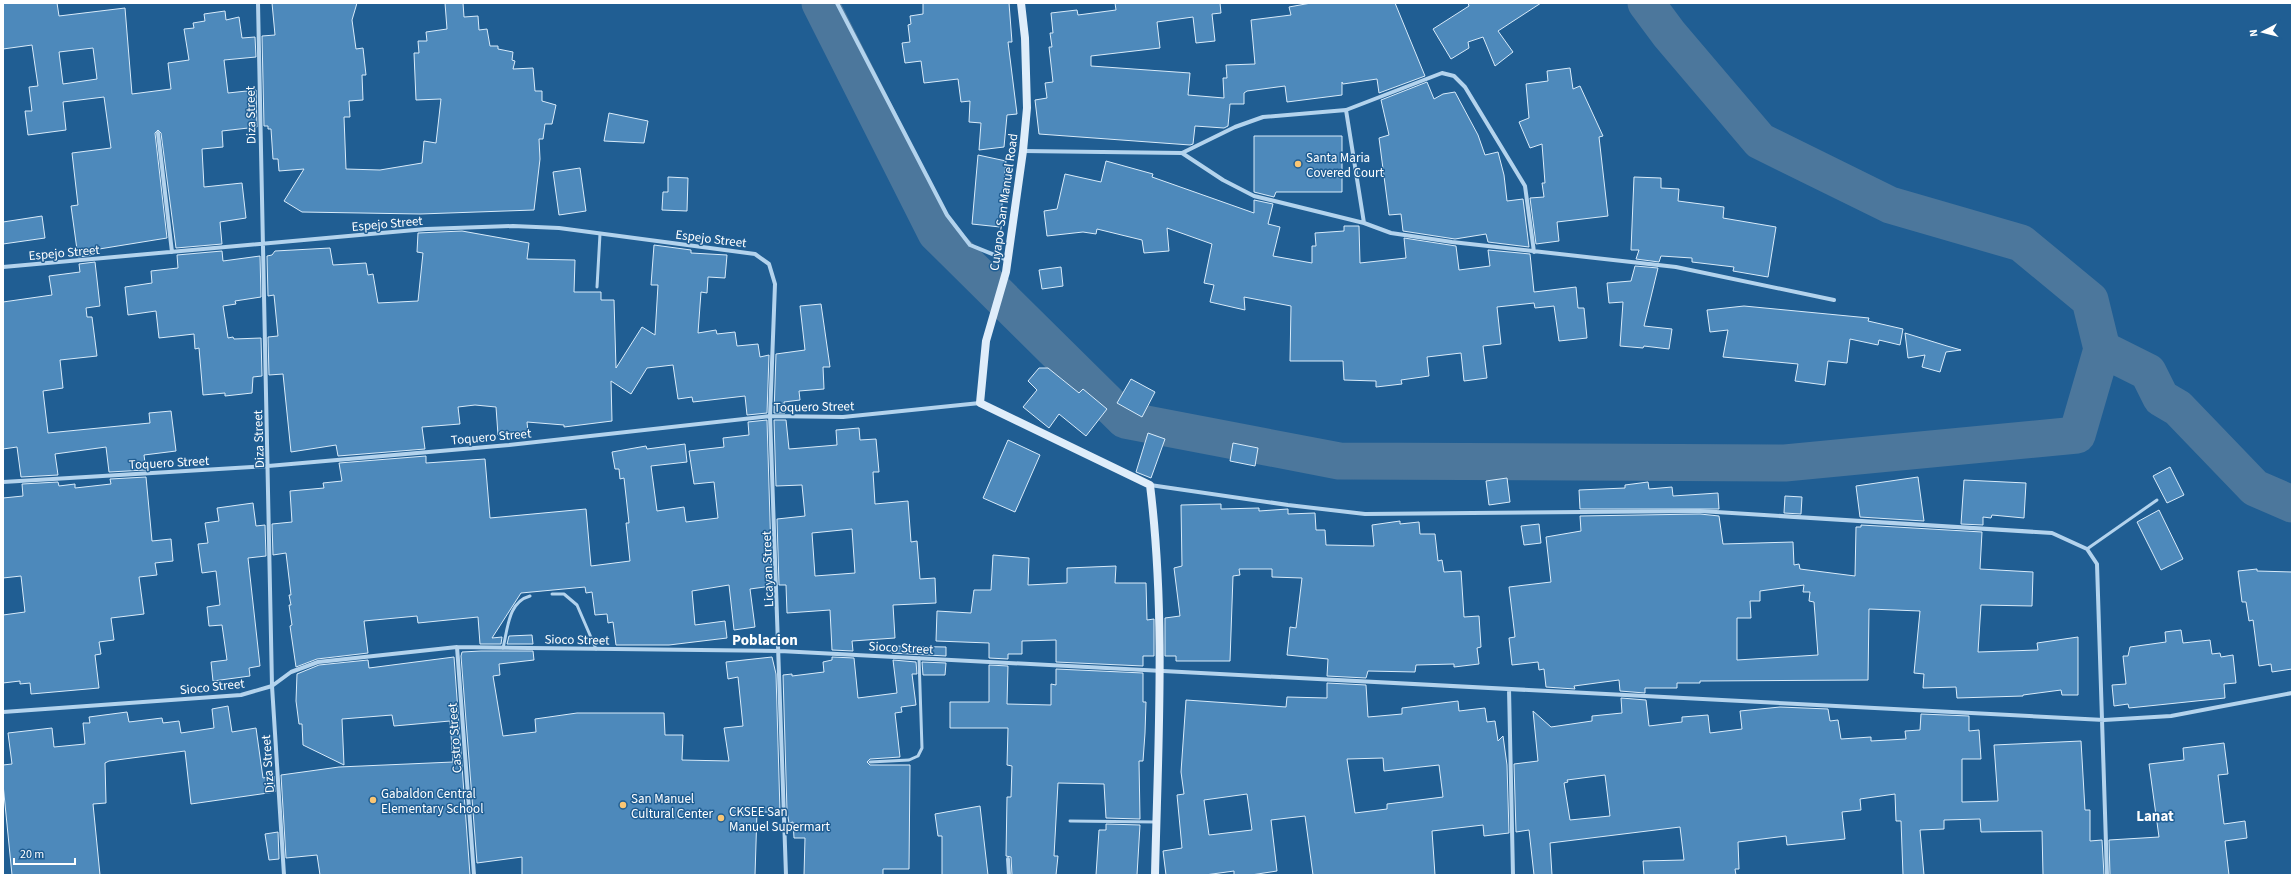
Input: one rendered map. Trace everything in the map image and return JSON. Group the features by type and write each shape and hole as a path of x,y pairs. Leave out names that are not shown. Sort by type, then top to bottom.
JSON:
{"street":[{"name":"Diza Street","path":"258,3 272,686 284,875"},
{"path":"837,3 946,215 970,245 1008,260"},
{"name":"Cuyapo-San Manuel Road","path":"980,403 986,341 1006,272 1023,151 1027,108 1025,38 1021,3"},
{"path":"1023,151 1182,152 1235,127 1264,117 1346,110 1442,72 1454,76 1465,87 1525,186 1534,252"},
{"path":"1346,110 1364,223"},
{"path":"158,133 172,252"},
{"path":"1182,152 1223,180 1254,196 1364,223 1391,233 1424,239 1646,263 1707,272 1834,300"},
{"name":"Espejo Street","path":"3,267 426,229 513,226 559,228 755,254 769,264"},
{"name":"Licayan Street","path":"769,264 774,284 770,416 780,651 786,875"},
{"path":"980,403 1150,484 1288,505 1365,514 1700,511 2052,533 2087,549 2098,564 2104,720 2107,875"},
{"name":"Toquero Street","path":"3,482 268,466 508,445 770,416 843,417 980,403"},
{"path":"1150,484 1157,553 1159,670 1155,875"},
{"name":"Sioco Street","path":"3,712 241,695 272,686 291,672 318,662 457,647 780,651 2104,720 2171,716 2292,693"},
{"name":"Castro Street","path":"457,647 474,875"},
{"path":"1509,689 1513,875"},
{"path":"1008,859 1009,875"}],"lane":[{"path":"597,287 600,234"},
{"path":"2087,549 2157,500"},
{"path":"552,594 564,594 577,605 596,649"},
{"path":"503,648 512,610 521,599 530,596"},
{"path":"870,762 909,760 918,756 922,748 919,658"},
{"path":"1070,821 1156,822"}],"building":[{"path":"3,3 57,3 59,16 125,8 132,94 171,89 168,63 189,60 184,29 194,28 193,23 205,21 204,14 225,11 226,20 239,17 242,38 255,37 256,57 224,60 228,93 256,90 257,127 222,131 223,147 202,149 204,187 242,183 246,218 220,222 222,244 176,248 161,133 158,130 155,133 167,238 93,250 94,255 78,257 71,206 78,205 72,153 111,148 104,97 63,102 66,130 28,135 25,111 32,111 29,87 38,86 32,45 3,49","holes":["93,48 97,79 63,84 59,52"]},
{"path":"272,3 357,3 352,20 356,49 363,48 366,75 362,75 363,100 349,101 350,117 344,117 346,169 380,170 422,163 424,141 436,143 441,99 416,100 414,53 419,53 418,41 427,41 426,32 447,29 445,3 463,3 464,17 478,16 479,30 487,29 490,46 498,46 498,49 513,52 512,60 515,61 513,69 533,68 535,91 542,91 542,101 556,105 552,124 545,124 543,139 539,139 540,159 534,210 420,214 302,212 284,201 304,169 279,171 278,159 273,159 271,129 268,129 268,126 264,126 262,36 275,35"},
{"path":"923,3 1009,3 1012,42 1008,42 1017,114 1007,115 1004,147 979,150 981,123 969,122 970,101 961,102 958,79 924,83 921,61 905,63 902,43 910,42 908,25 911,24 910,16 923,14"},
{"path":"1115,3 1220,3 1221,13 1212,14 1215,41 1196,43 1193,17 1157,22 1160,48 1091,56 1091,66 1190,73 1188,95 1224,98 1223,78 1227,78 1226,65 1255,64 1251,20 1291,15 1289,7 1311,3 1395,3 1425,76 1379,93 1377,79 1343,84 1342,82 1342,95 1287,102 1285,86 1247,91 1244,93 1244,104 1230,104 1228,126 1224,128 1195,126 1193,144 1190,145 1039,134 1035,100 1047,98 1045,83 1053,82 1049,47 1052,47 1050,33 1053,33 1051,13 1077,10 1078,15 1116,10"},
{"path":"1468,3 1541,3 1498,31 1513,52 1495,66 1483,37 1468,42 1469,48 1451,59 1433,29 1469,6"},
{"path":"1570,68 1573,89 1580,86 1603,136 1599,137 1608,216 1557,222 1559,241 1536,244 1530,198 1544,197 1542,183 1545,183 1542,144 1530,148 1519,122 1529,118 1526,84 1548,81 1547,71"},
{"path":"1427,82 1434,99 1443,94 1455,92 1478,135 1485,155 1498,152 1504,175 1507,201 1523,199 1529,247 1488,242 1486,234 1455,239 1403,231 1401,214 1389,215 1379,138 1389,135 1381,100"},
{"path":"609,113 648,121 644,143 604,141"},
{"name":"Santa Maria Covered Court","path":"1254,136 1342,136 1342,192 1276,192 1274,197 1254,192"},
{"path":"978,155 1006,161 1000,227 972,224"},
{"path":"1106,161 1153,174 1152,177 1254,213 1254,200 1273,204 1268,224 1280,227 1273,256 1312,263 1312,246 1316,246 1315,233 1344,231 1344,226 1359,226 1360,263 1406,258 1404,238 1456,246 1459,270 1490,266 1488,250 1530,254 1534,292 1576,287 1578,308 1584,308 1587,338 1559,341 1554,306 1535,308 1534,303 1497,307 1501,344 1483,346 1487,378 1464,381 1461,353 1427,357 1429,376 1401,380 1402,384 1376,387 1376,381 1344,380 1343,361 1290,361 1291,306 1244,297 1245,310 1210,302 1214,285 1204,283 1212,244 1167,228 1169,251 1144,253 1142,240 1097,229 1096,234 1083,232 1047,236 1044,211 1057,209 1065,174 1101,182"},
{"path":"580,168 586,211 559,215 553,172"},
{"path":"668,177 688,178 687,211 662,210 663,192 668,192"},
{"path":"1634,177 1661,178 1661,188 1679,189 1678,201 1724,207 1723,218 1776,227 1768,277 1733,271 1734,267 1692,262 1692,258 1661,256 1659,262 1636,259 1639,250 1631,250"},
{"path":"42,216 45,238 3,244 3,222"},
{"path":"462,231 529,243 527,259 575,260 574,292 601,292 601,300 614,300 616,368 642,327 655,335 658,285 651,285 654,245 691,250 691,253 727,255 725,278 708,277 707,293 701,292 698,333 716,330 717,334 735,332 737,346 758,344 760,357 769,355 767,413 747,415 745,396 693,402 692,397 678,399 673,365 647,368 631,394 611,381 612,421 564,427 564,425 527,422 528,432 498,435 496,407 475,405 458,407 460,424 422,427 425,449 338,456 336,445 291,452 283,374 269,375 268,337 278,336 274,295 268,296 267,256 272,255 275,251 330,248 333,265 366,263 368,275 373,274 378,303 418,301 423,253 417,252 418,233"},
{"path":"222,251 223,261 260,256 261,297 235,301 236,304 223,306 228,338 261,338 262,376 253,377 252,393 225,396 225,393 203,395 199,348 195,349 194,334 159,338 156,311 128,315 125,287 152,283 151,271 178,268 177,255"},
{"path":"95,262 100,306 86,308 87,317 92,317 97,356 60,360 63,388 43,391 48,433 150,423 149,413 171,411 176,451 144,455 146,470 109,472 106,447 55,454 58,475 21,477 17,447 3,449 3,302 52,295 49,276 80,272 79,264"},
{"path":"1635,266 1658,268 1644,326 1672,329 1669,349 1644,346 1643,348 1620,346 1623,302 1609,303 1607,283 1631,281"},
{"path":"1061,267 1063,286 1042,289 1039,270"},
{"path":"821,304 830,367 823,367 824,389 799,391 800,400 784,402 785,413 774,413 776,354 805,350 800,306"},
{"path":"1744,306 1869,318 1868,321 1903,329 1900,345 1879,340 1878,345 1850,339 1847,363 1828,361 1825,385 1795,381 1798,364 1723,357 1728,330 1710,332 1707,310"},
{"path":"1905,333 1961,350 1946,352 1940,372 1922,367 1925,355 1908,358"},
{"path":"1039,368 1048,368 1079,393 1083,389 1107,409 1086,436 1059,414 1049,428 1023,407 1037,390 1028,381"},
{"path":"1131,379 1155,392 1142,417 1117,403"},
{"path":"767,420 772,586 750,589 755,627 734,630 729,585 692,591 695,625 725,621 727,638 669,645 616,645 613,622 608,623 607,614 595,615 592,592 586,593 585,587 521,593 492,638 502,637 501,644 480,644 478,617 418,623 417,616 364,621 368,653 317,659 296,667 290,626 292,625 289,595 291,595 286,553 273,555 272,524 292,522 290,491 324,488 323,483 342,481 339,463 426,456 426,463 485,459 490,518 586,509 591,566 630,561 626,523 629,523 624,478 620,479 619,469 615,469 612,452 646,446 647,449 685,444 687,462 651,466 657,511 684,507 686,522 718,518 714,482 694,484 689,451 724,447 723,438 749,435 748,422"},
{"path":"774,420 786,420 789,449 837,445 836,430 859,428 860,440 876,439 879,472 873,472 875,504 908,501 911,542 917,541 920,579 935,578 936,603 893,605 895,638 852,641 853,651 832,650 830,610 787,613 786,585 779,585 777,519 805,516 802,485 776,486","holes":["852,529 855,573 815,576 812,533"]},
{"path":"1148,433 1165,439 1151,478 1136,472"},
{"path":"1008,440 1040,455 1015,512 983,498"},
{"path":"1233,443 1258,448 1255,466 1230,461"},
{"path":"2170,467 2184,495 2167,503 2153,476"},
{"path":"146,477 152,541 171,539 173,561 155,563 157,575 139,577 144,614 111,618 114,640 99,642 101,654 95,655 99,688 31,694 30,683 20,684 20,681 3,683 3,615 25,612 21,576 3,578 3,498 23,496 22,484 58,482 59,486 75,484 75,488 111,484 110,479"},
{"path":"1918,477 1924,521 1860,517 1856,486"},
{"path":"1507,478 1510,502 1489,505 1486,481"},
{"path":"1964,480 2026,483 2024,518 1992,515 1991,518 1983,517 1983,525 1961,524"},
{"path":"1648,482 1649,489 1672,487 1673,496 1718,493 1719,509 1580,509 1579,490 1625,488 1625,485"},
{"path":"1785,496 1802,497 1801,514 1784,513"},
{"path":"253,503 256,526 265,525 266,556 248,558 260,666 249,668 250,676 213,681 211,662 227,660 222,625 209,626 207,607 220,605 216,571 202,573 198,544 208,543 205,523 219,521 217,508"},
{"path":"1221,504 1221,509 1259,508 1259,511 1288,509 1288,514 1315,513 1316,530 1325,530 1326,545 1374,546 1372,525 1400,521 1400,524 1419,522 1420,534 1435,534 1438,561 1442,560 1444,572 1461,571 1464,617 1479,616 1481,647 1477,648 1479,664 1454,667 1454,664 1416,665 1415,672 1368,671 1366,678 1327,676 1328,659 1287,655 1290,627 1296,628 1302,578 1272,577 1272,569 1239,569 1240,575 1233,576 1230,661 1176,661 1176,656 1165,656 1165,618 1180,616 1174,568 1182,566 1181,505"},
{"path":"2159,510 2183,559 2161,570 2137,522"},
{"path":"1700,514 1719,516 1723,544 1793,542 1794,565 1799,564 1800,569 1855,576 1856,527 1861,527 1861,525 1982,532 1980,569 2033,572 2032,606 1981,605 1978,652 2038,650 2037,643 2078,637 2078,695 2062,695 2061,690 2023,696 1957,698 1956,687 1923,688 1924,674 1914,673 1920,611 1869,609 1868,680 1700,681 1700,683 1677,683 1677,688 1645,688 1645,693 1620,691 1619,680 1574,686 1575,689 1546,687 1544,669 1539,670 1538,662 1512,665 1509,638 1515,637 1509,587 1551,582 1546,537 1581,531 1580,516","holes":["1804,585 1803,592 1810,592 1809,601 1814,602 1818,655 1737,660 1737,618 1751,618 1750,601 1760,601 1760,591"]},
{"path":"1539,524 1541,543 1524,545 1521,526"},
{"path":"993,555 1029,558 1028,585 1067,583 1067,568 1116,566 1115,583 1146,583 1147,620 1154,619 1154,656 1143,656 1143,666 1056,662 1056,640 1022,641 1022,654 1008,654 1008,659 989,658 989,643 936,641 937,611 971,613 974,590 991,590"},
{"path":"2257,569 2257,571 2292,572 2292,669 2272,672 2271,664 2259,666 2253,620 2249,621 2246,602 2242,602 2238,571"},
{"path":"2181,630 2183,643 2210,640 2212,654 2220,653 2221,657 2233,655 2236,683 2224,684 2225,698 2129,708 2128,704 2114,706 2112,685 2126,684 2123,656 2128,656 2130,647 2166,642 2165,632"},
{"path":"532,635 533,644 507,644 509,636"},
{"path":"891,646 946,647 946,656 892,653"},
{"path":"533,651 534,660 499,664 500,675 493,676 503,736 536,732 535,719 577,713 664,713 665,735 683,735 682,760 729,761 724,728 743,726 738,677 728,679 726,662 772,657 776,674 780,812 757,812 755,875 522,875 522,857 477,863 461,656 462,652"},
{"path":"454,657 470,875 320,875 317,855 286,858 281,775 339,767 453,762 450,721 394,726 392,715 342,719 344,765 303,745 302,724 299,724 296,701 297,674 319,665 368,660 369,668"},
{"path":"832,657 854,658 858,698 897,693 893,660 916,662 917,674 912,674 916,705 901,707 902,712 895,713 900,757 870,759 867,762 870,765 910,765 909,869 883,869 883,875 804,875 805,838 794,838 793,822 789,823 787,811 783,675 792,674 792,676 824,672 823,662 832,660"},
{"path":"922,662 946,663 945,675 923,675"},
{"path":"989,665 1008,666 1007,704 1051,705 1051,684 1056,685 1056,669 1143,673 1143,702 1146,702 1143,761 1139,761 1140,819 1106,818 1104,784 1058,783 1054,856 1058,856 1056,875 1012,875 1011,857 1006,856 1007,797 1011,797 1012,766 1007,765 1008,728 950,728 950,702 989,702"},
{"path":"1327,683 1366,685 1368,717 1402,714 1402,708 1458,701 1459,711 1485,708 1487,722 1495,721 1498,741 1503,736 1507,765 1509,833 1484,836 1483,825 1432,831 1435,875 1313,875 1305,816 1271,820 1277,871 1251,875 1234,875 1234,871 1205,875 1166,875 1163,851 1182,848 1177,795 1184,794 1181,772 1186,700 1286,707 1287,697 1327,698","holes":["1383,758 1384,771 1439,765 1443,797 1387,804 1387,809 1355,813 1347,759","1247,794 1252,830 1209,835 1204,800"]},
{"path":"1621,698 1646,700 1649,726 1682,722 1682,717 1708,715 1710,733 1742,729 1740,711 1780,707 1828,709 1830,721 1838,720 1841,739 1871,737 1871,741 1906,739 1905,731 1920,730 1921,714 1969,716 1969,731 1979,730 1981,759 1962,759 1962,802 1998,801 1994,745 2081,741 2085,810 2090,810 2090,841 2102,840 2104,875 2043,875 2042,831 1981,832 1980,819 1944,820 1944,829 1920,830 1924,875 1903,875 1901,821 1896,821 1895,794 1860,799 1861,810 1842,812 1845,839 1787,845 1786,836 1738,842 1739,869 1735,869 1736,875 1644,875 1643,861 1684,860 1680,827 1550,843 1552,875 1534,875 1529,830 1516,832 1514,764 1538,761 1533,711 1551,727 1592,721 1592,716 1622,713","holes":["1605,775 1610,816 1570,820 1564,783 1568,782 1567,780"]},
{"path":"228,706 232,732 256,728 263,778 274,776 275,792 191,804 185,751 109,761 105,763 106,803 93,804 100,875 12,875 3,784 3,765 12,764 8,733 52,728 54,747 85,744 83,723 90,723 89,717 127,712 129,722 162,718 163,723 179,721 181,733 214,728 212,709"},
{"path":"2224,743 2228,774 2218,775 2224,824 2245,821 2247,838 2225,841 2229,875 2110,875 2109,840 2159,837 2149,764 2184,760 2183,748"},
{"path":"980,806 988,875 942,875 942,836 938,836 935,814"},
{"path":"1106,824 1140,825 1137,875 1096,875 1099,830 1106,830"},
{"path":"278,832 279,859 269,860 265,834"}],"waterway":[{"path":"820,3 936,233 1125,420 1339,461 1785,463 2077,435 2102,349 2090,300 2021,243 1890,205 1760,141 1669,34 1646,3"},
{"path":"2102,349 2148,372 2161,398 2178,408 2255,488 2292,504"}],"place":[{"name":"Santa Maria Covered Court","path":"1298,164"},
{"name":"Gabaldon Central Elementary School","path":"373,800"},
{"name":"San Manuel Cultural Center","path":"623,805"},
{"name":"CKSEE San Manuel Supermart","path":"721,818"}],"district":[{"name":"Poblacion","path":"765,640"},
{"name":"Lanat","path":"2155,816"}]}
